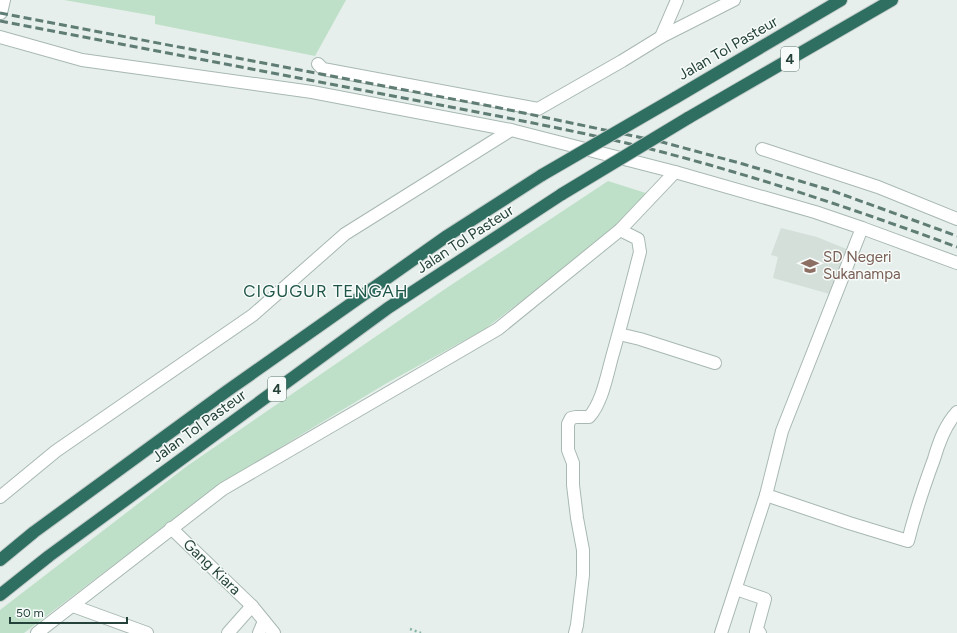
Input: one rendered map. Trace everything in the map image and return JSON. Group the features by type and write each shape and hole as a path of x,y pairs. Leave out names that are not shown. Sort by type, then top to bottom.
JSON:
{"highway":[{"name":"Jalan Tol Pasteur","path":"0,560 34,532 227,390 447,236 542,175 841,0"},
{"name":"Jalan Tol Pasteur","path":"0,595 55,551 388,308 562,194 688,118 892,0"}],"street":[{"path":"1,13 4,0"},
{"path":"661,37 677,0"},
{"path":"318,64 323,69 538,109 661,37 734,0"},
{"path":"0,37 82,60 312,92 511,130 675,172 815,212 957,263"},
{"path":"0,497 56,451 253,315 345,234 511,130"},
{"path":"762,149 878,187 957,219"},
{"path":"37,633 223,489 498,329 620,230 675,172"},
{"path":"721,633 766,495 782,431 862,228"},
{"path":"575,633 583,575 583,550 573,485 573,463 568,450 568,424 571,418 576,416 589,416 594,411 606,382 619,334 640,252 638,239 620,230"},
{"path":"619,334 714,362"},
{"path":"766,495 908,541 922,491 941,438 957,412"},
{"name":"Gang Kiara","path":"171,528 252,606 274,633"},
{"path":"736,589 765,599 756,632 760,633"},
{"path":"73,606 147,633"},
{"path":"228,633 252,606"},
{"path":"259,633 264,621"}],"path":[{"path":"410,629 421,633"}],"shaded area":[{"name":"SD Negeri Sukanampa","path":"781,228 817,237 849,250 833,295 773,278 778,257 771,255"}],"green space":[{"path":"64,0 346,0 315,56 155,24 155,16"},
{"path":"608,181 649,194 607,235 485,329 387,383 215,488 24,633 0,633 0,610 187,466 448,287"}],"railway":[{"path":"0,13 500,108 662,142 833,191 957,236"},
{"path":"0,21 498,116 618,141 696,161 771,183 883,220 957,247"}],"place":[{"name":"SD Negeri Sukanampa","path":"810,266"}],"district":[{"name":"CIGUGUR TENGAH","path":"326,291"}]}
